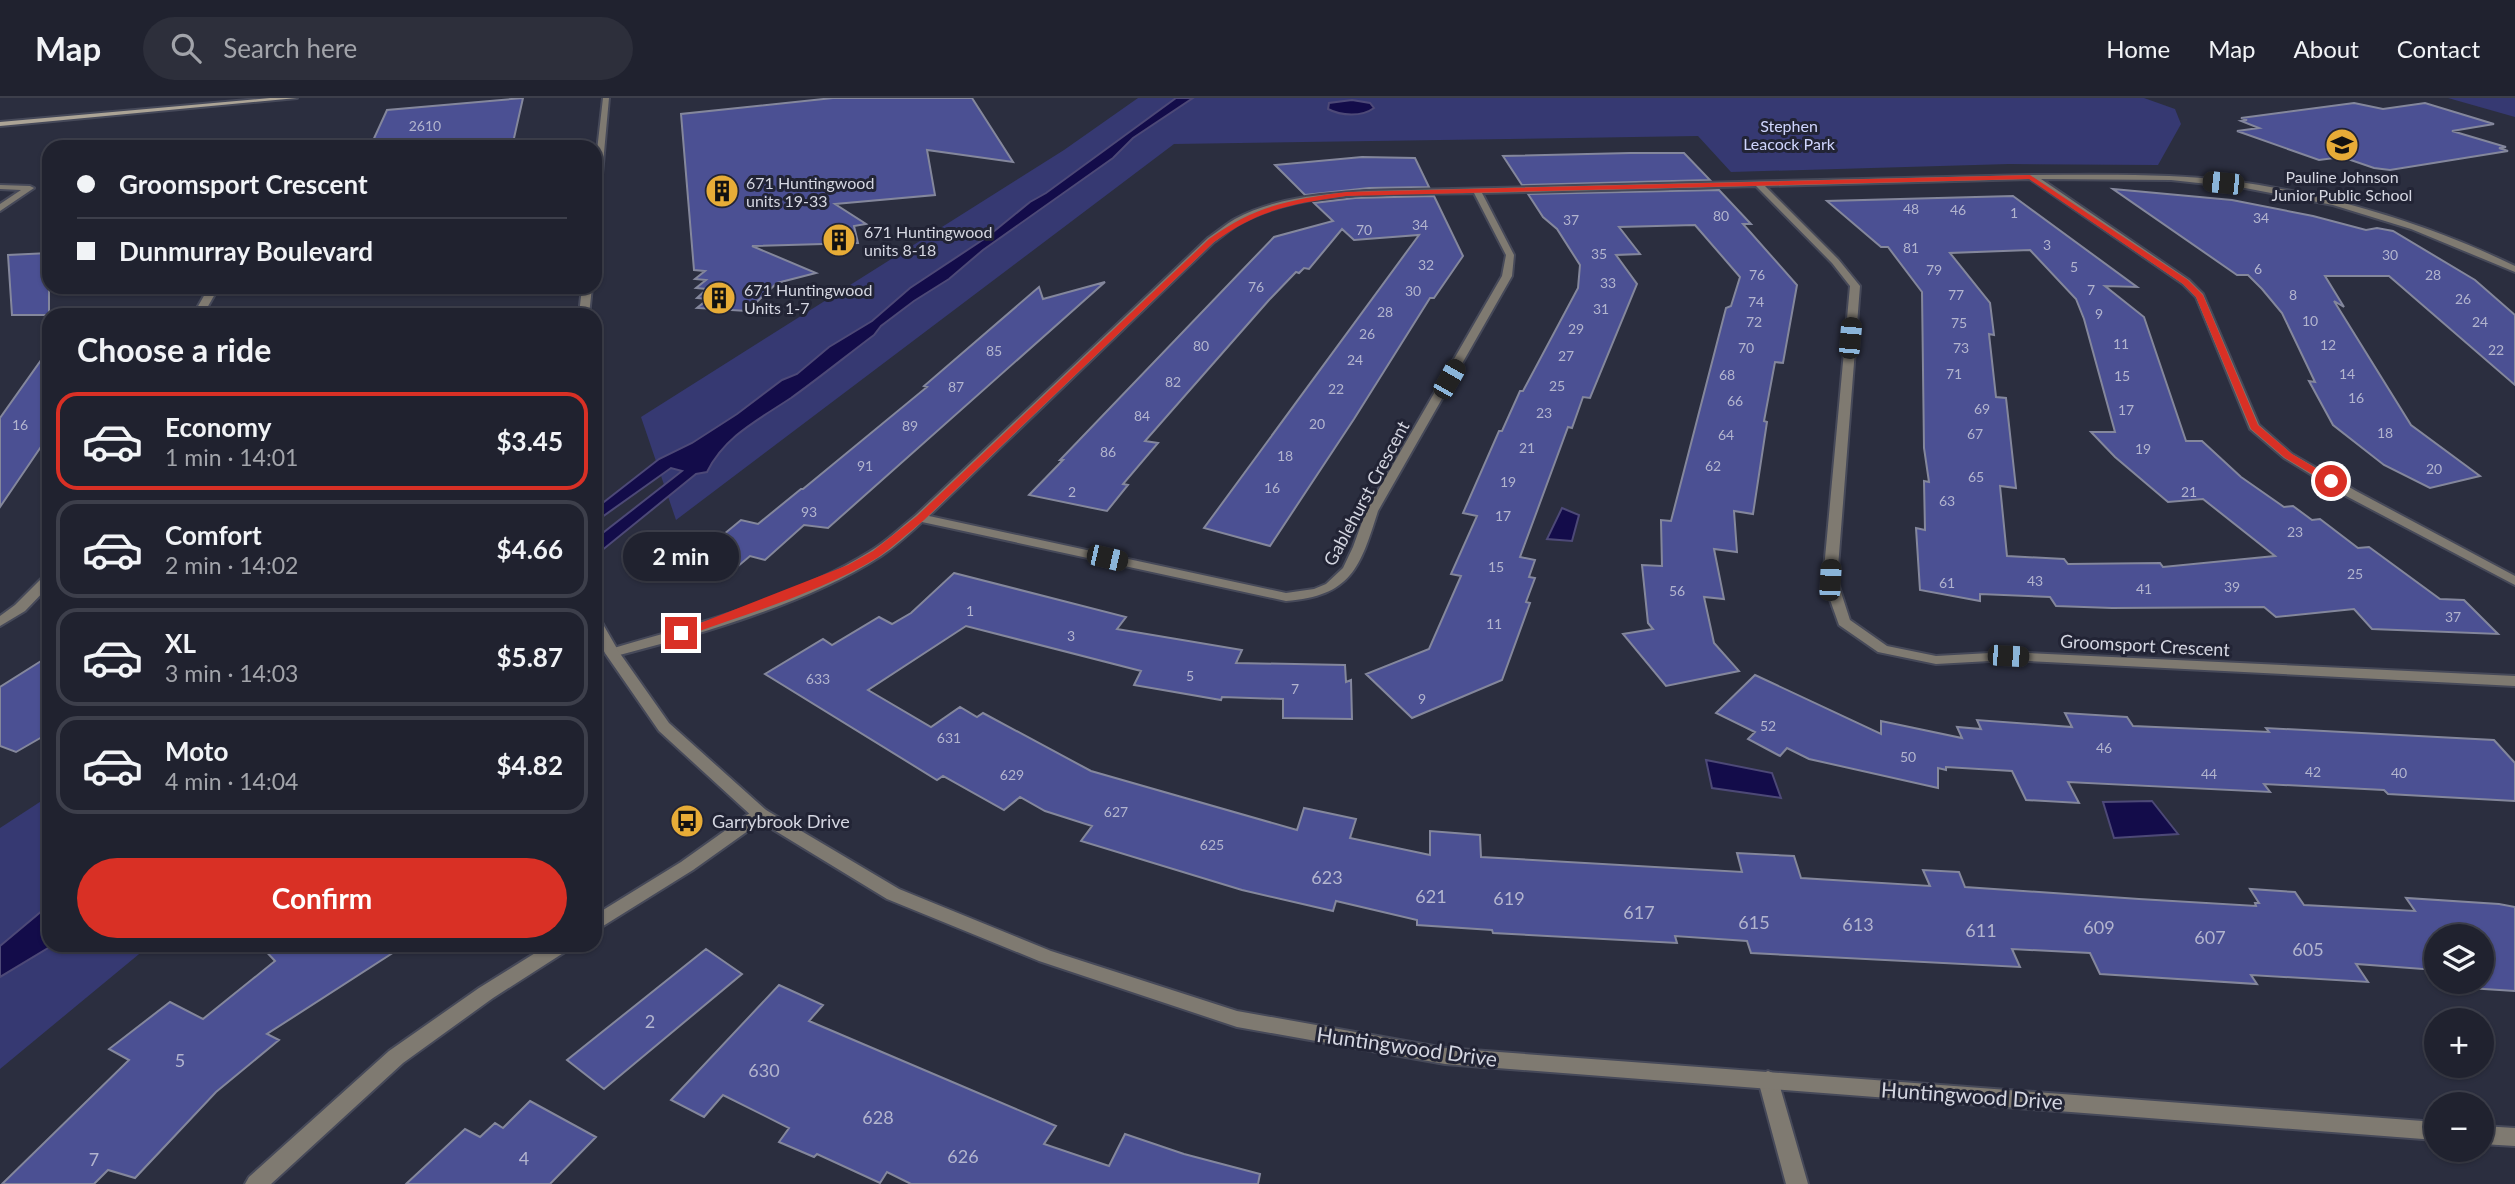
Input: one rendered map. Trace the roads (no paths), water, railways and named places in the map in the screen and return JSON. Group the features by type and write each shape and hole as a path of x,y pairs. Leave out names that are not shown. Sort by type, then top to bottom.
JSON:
{"main road":[{"path":"0,124 294,98"}],"street":[{"path":"601,140 606,98"},
{"path":"2030,177 2186,282 2200,296 2254,427 2288,456 2352,494 2515,581"},
{"path":"611,653 760,606 852,568 876,553 920,518 1211,240 1238,221 1271,208 1311,198 1358,193 1758,183 2030,177 2171,178 2276,191 2334,204 2414,227 2515,269"},
{"name":"Groomsport Crescent","path":"1758,183 1835,261 1855,286 1830,580 1844,622 1883,649 1936,660 2008,656 2515,681"},
{"path":"0,187 30,188 0,208"},
{"name":"Gablehurst Crescent","path":"920,518 1286,597 1319,592 1340,580 1358,552 1372,511 1507,276 1510,255 1477,190"},
{"path":"0,622 20,608 42,586"},
{"name":"Huntingwood Drive","path":"602,636 611,653 664,727 760,814 893,894 1045,956 1237,1019 1445,1056 2424,1130"},
{"path":"602,920 687,866 760,814"},
{"path":"256,1184 397,1057 486,993 551,952"},
{"path":"1768,1080 1797,1184"},
{"path":"2494,1136 2515,1137"}],"place":[{"name":"Pauline Johnson Junior Public School","path":"2342,145"},
{"name":"671 Huntingwood units 19-33","path":"722,191"},
{"name":"671 Huntingwood units 8-18","path":"839,240"},
{"name":"671 Huntingwood Units 1-7","path":"719,298"},
{"name":"Garrybrook Drive","path":"687,821"}],"park label":[{"name":"Stephen Leacock Park","path":"1789,134"}]}
